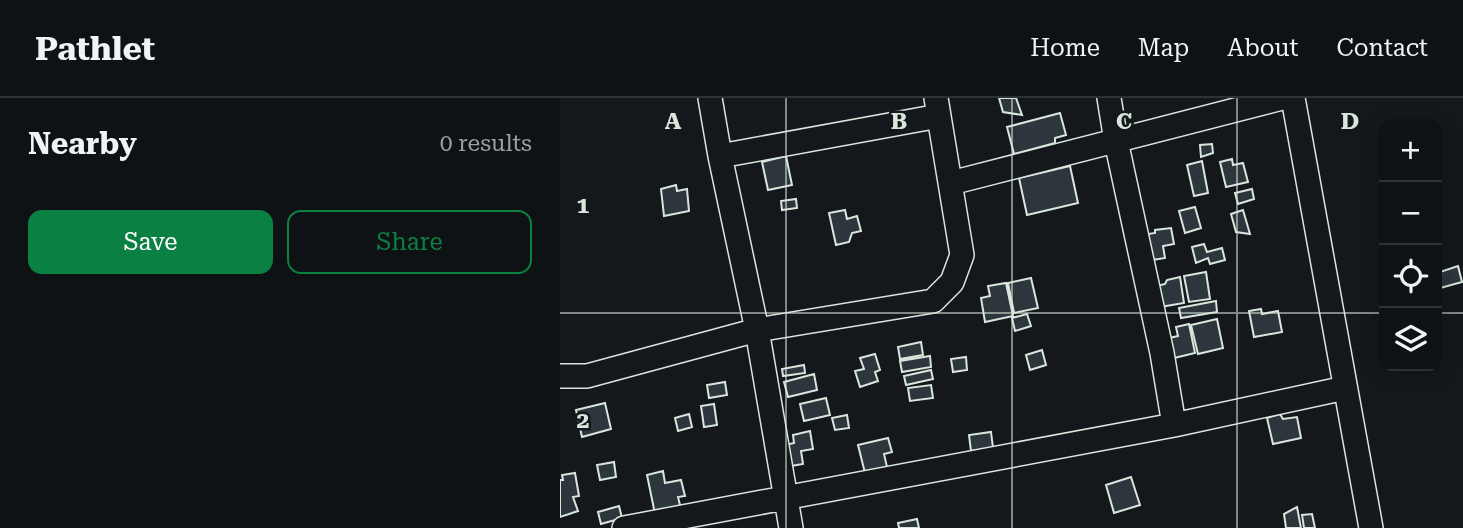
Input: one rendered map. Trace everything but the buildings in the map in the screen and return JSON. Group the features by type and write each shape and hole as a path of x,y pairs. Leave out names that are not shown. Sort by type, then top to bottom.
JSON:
{"street":[{"path":"710,98 757,330 791,528"},
{"path":"1109,98 1162,353 1174,425"},
{"path":"951,183 1282,98"},
{"path":"1293,98 1371,528"},
{"path":"560,376 587,376 757,330 933,301 952,282 962,255 938,107 720,156"},
{"path":"624,528 1174,425 1345,388"}]}
